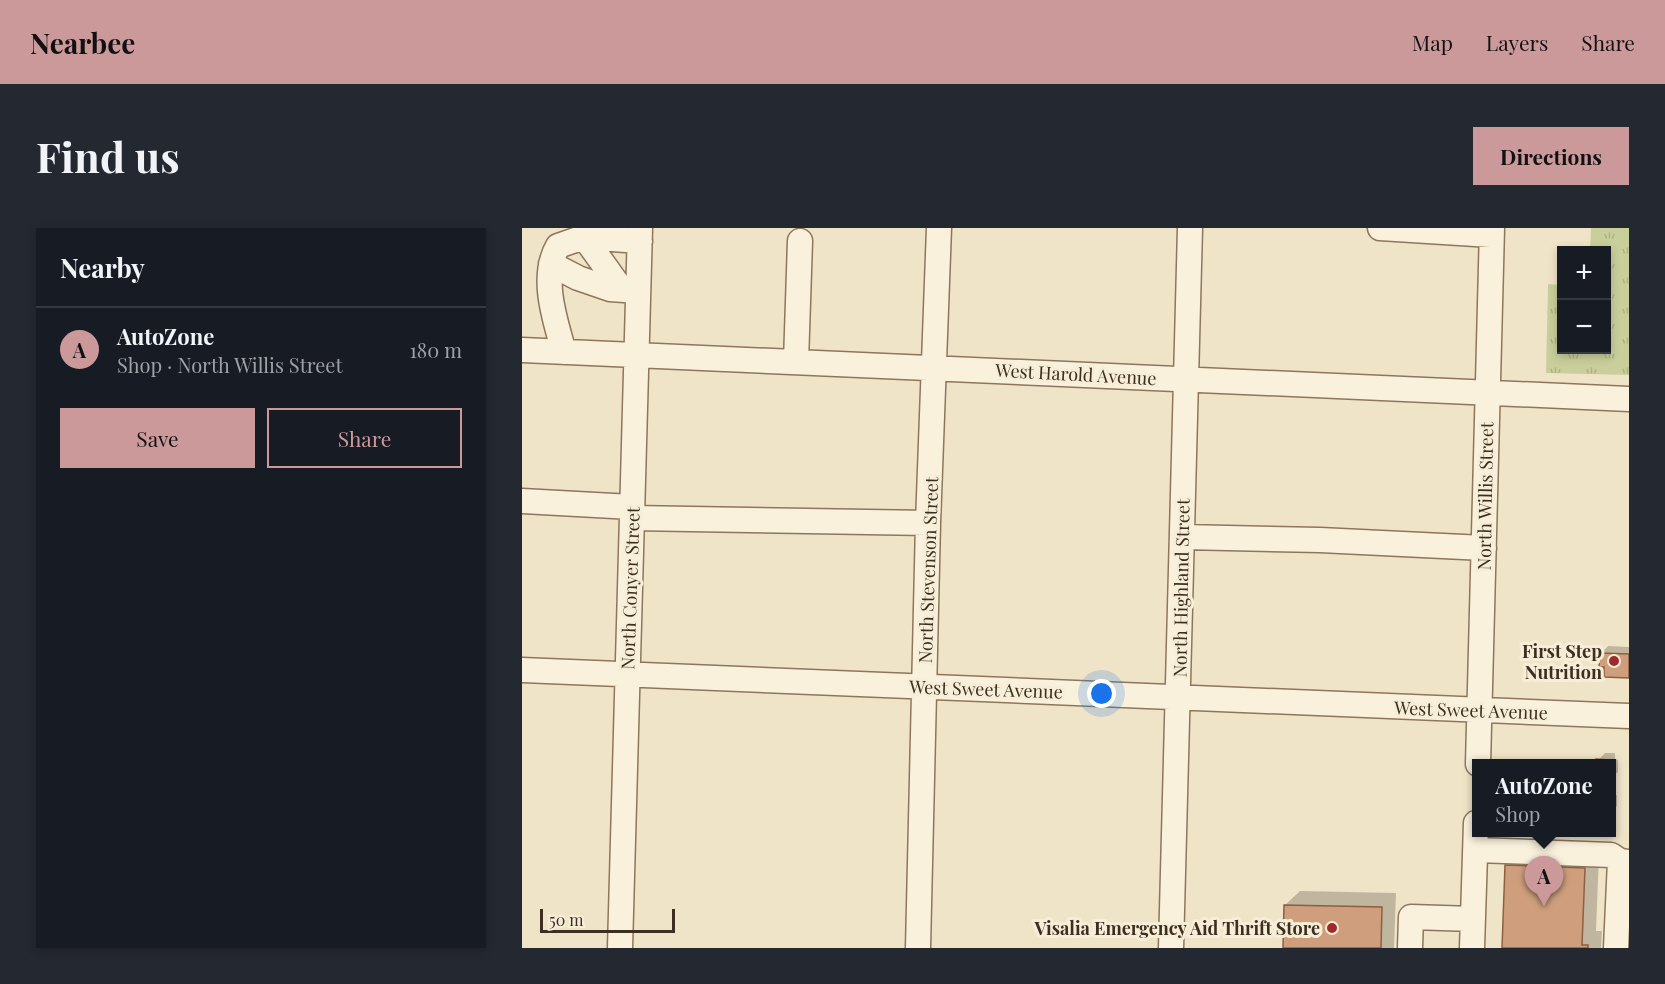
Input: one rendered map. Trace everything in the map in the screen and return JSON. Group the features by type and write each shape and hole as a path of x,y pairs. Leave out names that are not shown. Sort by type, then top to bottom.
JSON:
{"street":[{"name":"North Stevenson Street","path":"918,948 928,523 939,228"},
{"name":"North Highland Street","path":"1171,948 1190,228"},
{"path":"1380,228 1492,231"},
{"name":"North Willis Street","path":"1478,759 1492,231"},
{"path":"564,352 553,312 551,264 558,246 584,237 640,235"},
{"name":"North Conyer Street","path":"620,948 636,356 630,291 640,235"},
{"path":"584,237 630,291"},
{"path":"796,362 800,241"},
{"path":"551,264 578,278 609,289 630,291"},
{"name":"West Harold Avenue","path":"522,350 1629,399"},
{"path":"522,501 632,512 928,523"},
{"path":"1183,537 1320,540 1484,548"},
{"name":"West Sweet Avenue","path":"522,670 1629,716"},
{"path":"1472,948 1476,837"},
{"path":"1476,850 1611,855 1624,862 1617,948"},
{"path":"1410,948 1411,917 1473,919"}],"green space":[{"path":"1591,228 1629,228 1629,375 1546,373 1548,284 1557,285 1557,354 1611,354 1611,246 1590,246"}],"building":[{"name":"First Step Nutrition","path":"1600,653 1629,654 1629,678 1604,677 1604,667 1599,667"},
{"path":"1505,865 1585,868 1582,945 1588,945 1588,948 1502,948"},
{"name":"Visalia Emergency Aid Thrift Store","path":"1284,905 1382,907 1381,948 1283,948"}],"place":[{"name":"First Step Nutrition","path":"1614,661"},
{"name":"AutoZone","path":"1544,906"},
{"name":"Visalia Emergency Aid Thrift Store","path":"1332,928"}]}
